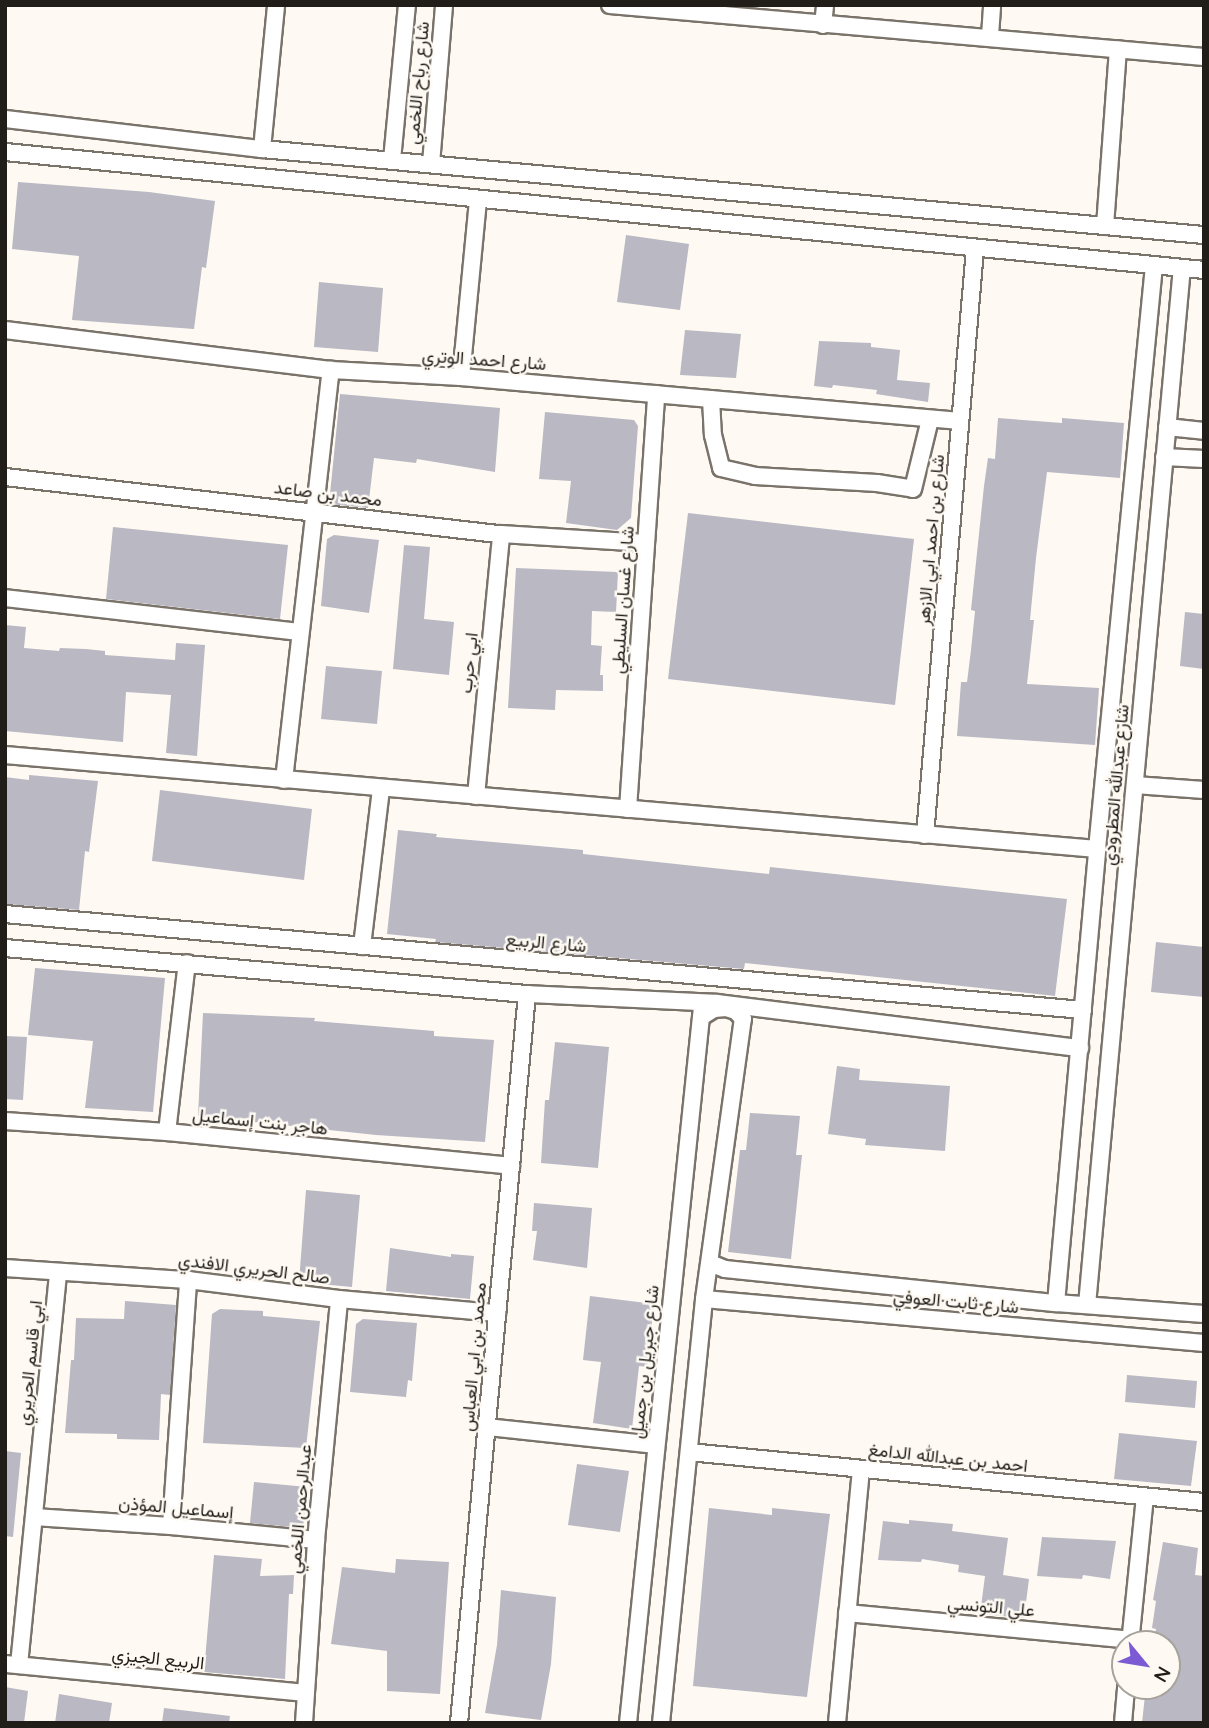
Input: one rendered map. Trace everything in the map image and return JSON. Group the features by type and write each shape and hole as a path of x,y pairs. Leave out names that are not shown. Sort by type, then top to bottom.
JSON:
{"street":[{"path":"262,149 276,5"},
{"name":"شارع رباح اللخمي","path":"392,160 407,5"},
{"name":"شارع رباح اللخمي","path":"431,164 444,5"},
{"path":"610,5 823,25 990,36 1204,57"},
{"path":"823,25 825,5"},
{"path":"990,36 992,5"},
{"path":"1105,226 1118,49"},
{"path":"5,119 262,149 1204,235"},
{"path":"5,152 1204,270"},
{"path":"461,377 478,200"},
{"name":"شارع بن احمد ابي الازهر","path":"925,835 975,249"},
{"name":"شارع عبدالله المطرودي","path":"1056,1303 1154,266"},
{"name":"شارع عبدالله المطرودي","path":"1087,1305 1182,268"},
{"name":"شارع احمد الوتري","path":"5,330 331,370 461,377 960,421"},
{"path":"284,780 331,370"},
{"name":"شارع غسان السليطي","path":"628,809 656,394"},
{"path":"711,399 713,435 721,468 755,475 913,489 930,419"},
{"path":"1167,427 1204,431"},
{"path":"1164,457 1204,459"},
{"name":"محمد بن صاعد","path":"5,477 501,534 646,543"},
{"name":"ابي حرب","path":"476,796 501,534"},
{"path":"5,598 300,632"},
{"path":"5,755 1097,849"},
{"path":"1135,785 1204,790"},
{"path":"362,946 381,788"},
{"name":"شارع الربيع","path":"5,914 1083,1010"},
{"path":"5,948 187,962 702,1011 726,1008 743,1019 718,1266 704,1299 660,1723"},
{"path":"167,1132 187,962"},
{"name":"محمد بن ابي العباس","path":"459,1723 527,994"},
{"path":"702,1011 717,1003 1080,1048"},
{"name":"شارع جبريل بن جميل","path":"628,1723 702,1011"},
{"name":"هاجر بنت إسماعيل","path":"5,1121 167,1132 511,1166"},
{"path":"718,1266 712,1278 710,1292 724,1301"},
{"name":"شارع ثابت العوفي","path":"718,1266 1056,1303 1204,1314"},
{"name":"صالح الحريري الافندي","path":"5,1268 188,1280 497,1313"},
{"name":"ابي قاسم الحريري","path":"12,1664 34,1517 58,1273"},
{"path":"171,1526 188,1280"},
{"name":"عبدالرحمن اللخمي","path":"304,1723 316,1541 339,1298"},
{"name":"شارع ثابت العوفي","path":"704,1299 1204,1343"},
{"path":"487,1427 655,1445"},
{"name":"احمد بن عبدالله الدامغ","path":"688,1452 1204,1502"},
{"path":"837,1723 861,1469"},
{"path":"1131,1630 1145,1497"},
{"name":"إسماعيل المؤذن","path":"34,1517 171,1526 316,1541"},
{"name":"علي التونسي","path":"847,1613 1111,1640"},
{"name":"الربيع الجيزي","path":"12,1664 306,1693"},
{"path":"1123,1723 1125,1700"}],"building":[{"path":"18,182 149,192 215,201 206,268 202,267 194,329 72,320 79,256 12,249"},
{"path":"626,235 689,244 680,310 617,302"},
{"path":"319,282 383,288 378,352 314,347"},
{"path":"685,330 741,334 736,378 680,375"},
{"path":"819,341 871,343 871,347 900,350 897,380 930,383 928,402 876,394 877,390 833,385 832,388 814,386"},
{"path":"340,394 500,408 495,472 417,459 416,463 374,458 368,508 329,504"},
{"path":"545,412 634,420 638,426 631,518 617,530 566,523 571,481 539,479"},
{"path":"998,418 1062,423 1062,418 1124,423 1120,478 1047,472 1030,620 1034,620 1027,684 1099,688 1095,745 957,736 961,682 967,682 971,650 975,611 971,610 984,486 988,458 995,459"},
{"path":"688,513 914,539 895,705 668,679"},
{"path":"113,527 288,545 280,619 106,599"},
{"path":"334,535 379,540 369,613 321,606 327,539"},
{"path":"404,545 430,547 424,619 454,622 449,675 393,669"},
{"path":"516,568 618,572 616,612 592,611 591,645 602,646 600,675 603,675 603,691 556,690 555,710 508,708"},
{"path":"1185,612 1204,614 1204,669 1180,666"},
{"path":"5,625 26,627 24,648 59,651 60,648 86,649 105,651 105,655 175,660 176,643 205,645 197,756 166,753 171,695 126,692 123,742 5,731"},
{"path":"326,666 382,671 377,724 321,719"},
{"path":"29,775 98,781 89,852 85,851 79,910 5,904 5,777 29,780"},
{"path":"160,790 312,809 304,880 152,861"},
{"path":"398,830 437,834 436,837 583,850 583,854 769,874 770,867 1067,899 1055,996 745,963 744,969 435,942 436,939 387,934"},
{"path":"1156,942 1204,947 1204,997 1151,992"},
{"path":"35,968 165,978 153,1112 85,1108 93,1041 28,1035"},
{"path":"203,1013 315,1018 314,1021 434,1031 434,1036 494,1040 485,1142 376,1135 198,1116"},
{"path":"5,1036 27,1037 23,1100 5,1099"},
{"path":"555,1042 609,1047 598,1168 541,1163 545,1100 549,1100"},
{"path":"837,1066 860,1069 859,1080 950,1086 945,1151 865,1145 866,1139 828,1134"},
{"path":"750,1113 800,1116 796,1155 802,1155 791,1259 728,1252 740,1150 746,1150"},
{"path":"306,1190 360,1195 352,1287 299,1282"},
{"path":"534,1203 592,1208 587,1268 533,1260 537,1231 532,1231"},
{"path":"390,1248 451,1257 451,1254 474,1256 470,1299 386,1291"},
{"path":"590,1296 654,1304 647,1367 639,1366 632,1429 593,1423 601,1362 583,1360"},
{"path":"125,1301 176,1305 170,1395 161,1394 159,1440 117,1439 117,1434 65,1433 76,1318 124,1319"},
{"path":"220,1309 263,1311 263,1316 320,1321 306,1448 203,1443 212,1314"},
{"path":"363,1319 417,1323 412,1381 408,1380 406,1397 350,1392 356,1324"},
{"path":"1127,1375 1197,1381 1195,1408 1125,1402"},
{"path":"1119,1433 1197,1441 1191,1486 1114,1479"},
{"path":"5,1451 21,1453 13,1537 5,1536"},
{"path":"577,1464 629,1471 620,1532 568,1525"},
{"path":"254,1482 307,1487 303,1528 250,1523"},
{"path":"709,1508 772,1515 772,1508 830,1514 807,1697 693,1686"},
{"path":"909,1520 953,1524 952,1531 1008,1538 1003,1575 1029,1579 1024,1618 980,1614 985,1576 958,1572 959,1565 922,1559 921,1562 878,1560 883,1521 909,1524"},
{"path":"1042,1537 1116,1541 1110,1579 1083,1575 1082,1579 1037,1576"},
{"path":"1163,1542 1198,1548 1195,1575 1204,1576 1204,1723 1142,1723 1144,1700 1181,1700 1181,1630 1152,1628 1156,1601 1153,1600"},
{"path":"214,1555 262,1559 260,1576 294,1575 293,1594 289,1594 285,1679 204,1672"},
{"path":"396,1559 449,1562 440,1694 387,1691 387,1651 331,1644 342,1567 395,1573"},
{"path":"501,1590 556,1597 551,1664 541,1720 485,1713 497,1645"},
{"path":"5,1687 28,1691 24,1723 5,1723"},
{"path":"59,1694 112,1703 109,1723 55,1723"},
{"path":"164,1708 230,1716 229,1723 162,1723"}]}
